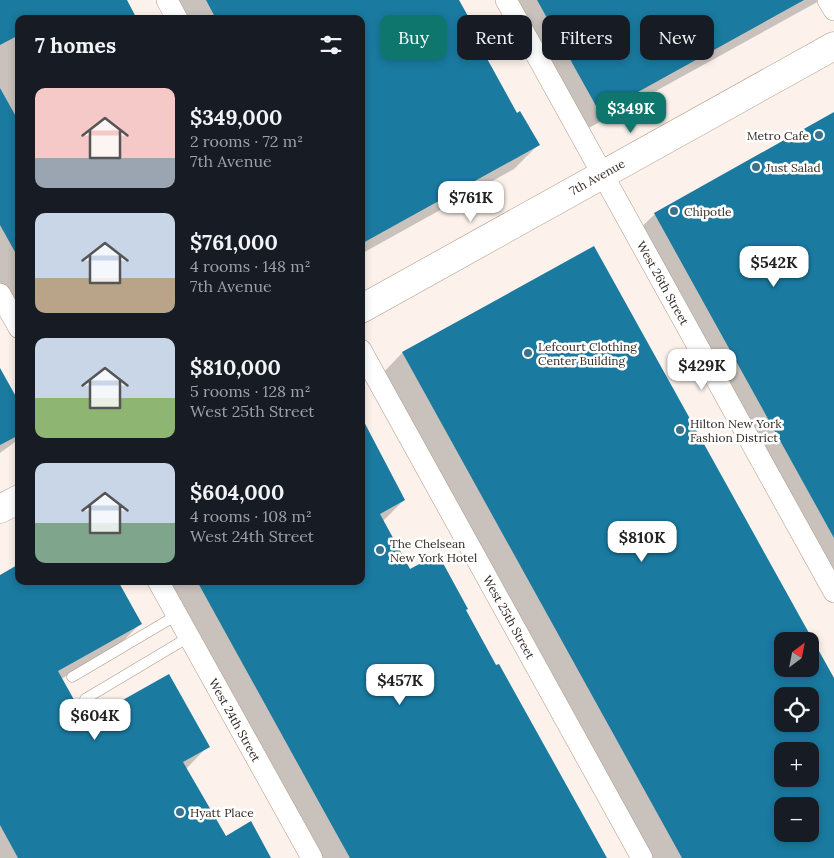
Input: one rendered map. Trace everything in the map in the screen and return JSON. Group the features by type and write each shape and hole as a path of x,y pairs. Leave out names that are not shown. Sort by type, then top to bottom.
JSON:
{"main road":[{"name":"7th Avenue","path":"365,307 834,46"},
{"path":"0,509 15,501"}],"street":[{"path":"167,0 176,15"},
{"name":"West 26th Street","path":"506,0 834,592"},
{"path":"828,0 834,10"},
{"path":"0,294 15,321"},
{"name":"West 25th Street","path":"365,357 642,858"},
{"name":"West 24th Street","path":"160,585 312,858"}],"lane":[{"path":"72,676 177,615"},
{"path":"85,699 189,637"}],"building":[{"path":"0,0 127,0 135,15 15,15 15,37 0,45"},
{"path":"206,0 459,0 467,15 457,15 457,60 488,60 517,113 520,111 540,145 365,242 365,15 214,15"},
{"path":"537,0 804,0 714,50 714,15 640,15 640,60 696,60 600,113 570,60 630,60 630,15 545,15"},
{"path":"0,88 15,115 15,252 0,225"},
{"path":"834,112 834,538 654,213"},
{"path":"594,246 808,632 774,632 774,678 819,678 819,651 834,678 834,858 682,858 402,352"},
{"path":"0,368 15,395 15,437 0,445"},
{"path":"365,424 405,500 380,514 410,569 438,554 496,665 499,664 607,858 350,858 199,585 365,585"},
{"path":"15,566 15,585 120,585 142,624 58,671 87,723 169,674 210,747 183,762 226,836 251,821 271,858 18,858 0,825 0,575"}],"place":[{"name":"Metro Cafe","path":"819,135"},
{"name":"Just Salad","path":"756,167"},
{"name":"Chipotle","path":"674,211"},
{"name":"Lefcourt Clothing Center Building","path":"528,353"},
{"name":"Hilton New York Fashion District","path":"680,430"},
{"name":"The Chelsean New York Hotel","path":"380,550"},
{"name":"Hyatt Place","path":"180,812"}]}
